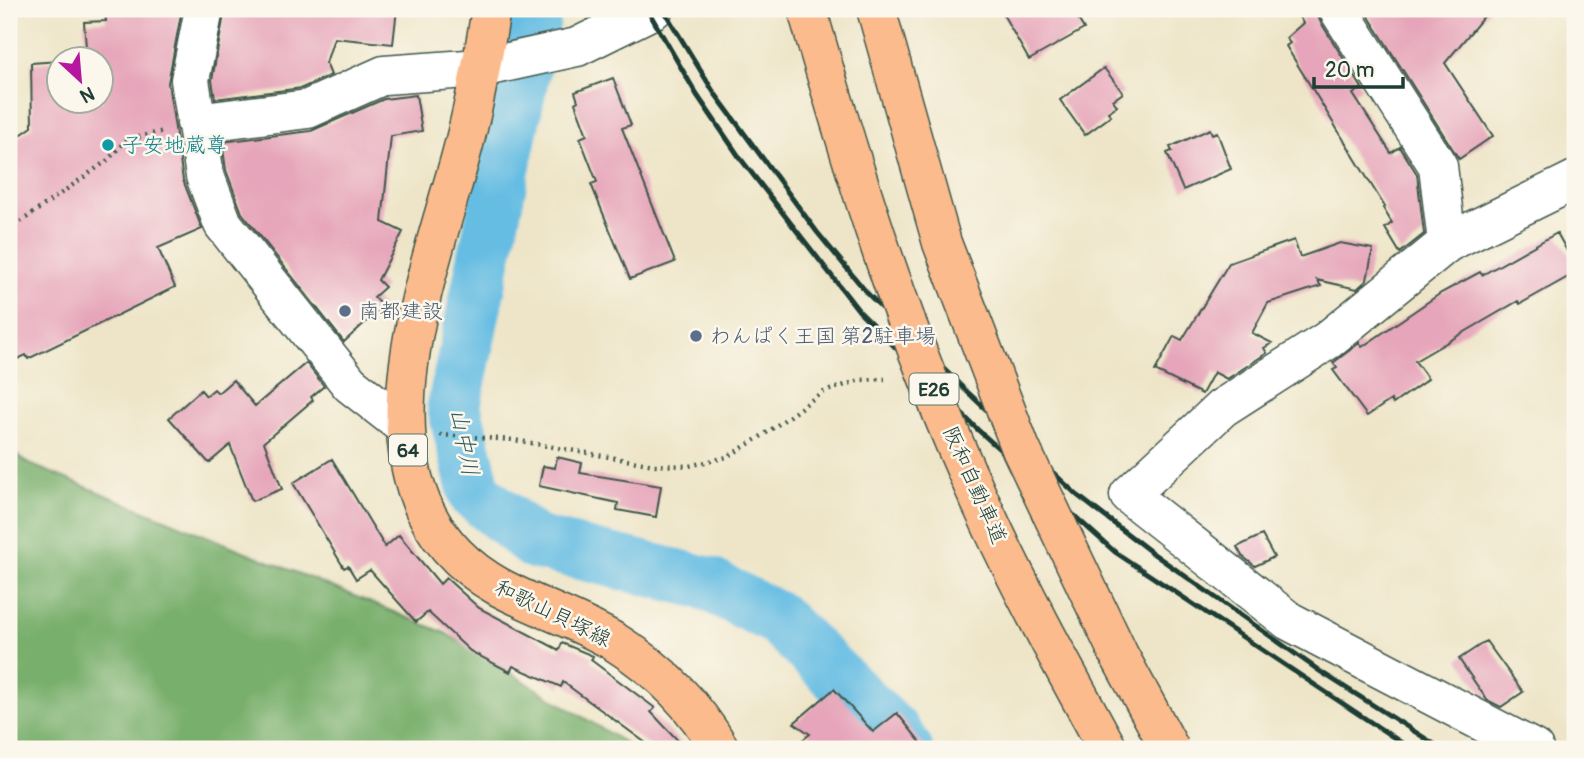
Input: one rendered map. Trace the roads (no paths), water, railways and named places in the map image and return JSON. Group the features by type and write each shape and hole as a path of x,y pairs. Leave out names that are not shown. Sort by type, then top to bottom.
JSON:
{"main road":[{"name":"和歌山貝塚線","path":"491,9 494,65 470,123 414,318 407,374 421,431 418,495 456,555 488,581 618,644 662,676 703,720 720,749"},
{"name":"阪和自動車道","path":"807,9 899,301 963,461 1048,641 1108,749"},
{"name":"E26","path":"876,9 942,243 1021,449 1119,656 1170,749"}],"street":[{"path":"204,9 190,79 205,176 223,224 350,384 421,431"},
{"path":"195,123 308,109 384,75 494,65 577,47 654,9"},
{"path":"1338,9 1438,166 1447,243"},
{"path":"1534,749 1289,621 1129,495 1222,408 1328,340 1447,243 1563,198"}],"waterway":[{"name":"山中川","path":"536,9 454,406 475,494 534,542 706,583 778,619 893,731 906,749"}],"railway":[{"path":"647,9 697,95 740,158 859,311 978,430 1115,552 1411,749"},
{"path":"663,9 713,91 817,232 868,294 960,385 1077,495 1151,552 1321,672 1442,749"}],"place":[{"name":"子安地蔵尊","path":"108,145"},
{"name":"南都建設","path":"345,311"},
{"name":"わんぱく王国 第2駐車場","path":"696,336"}]}
